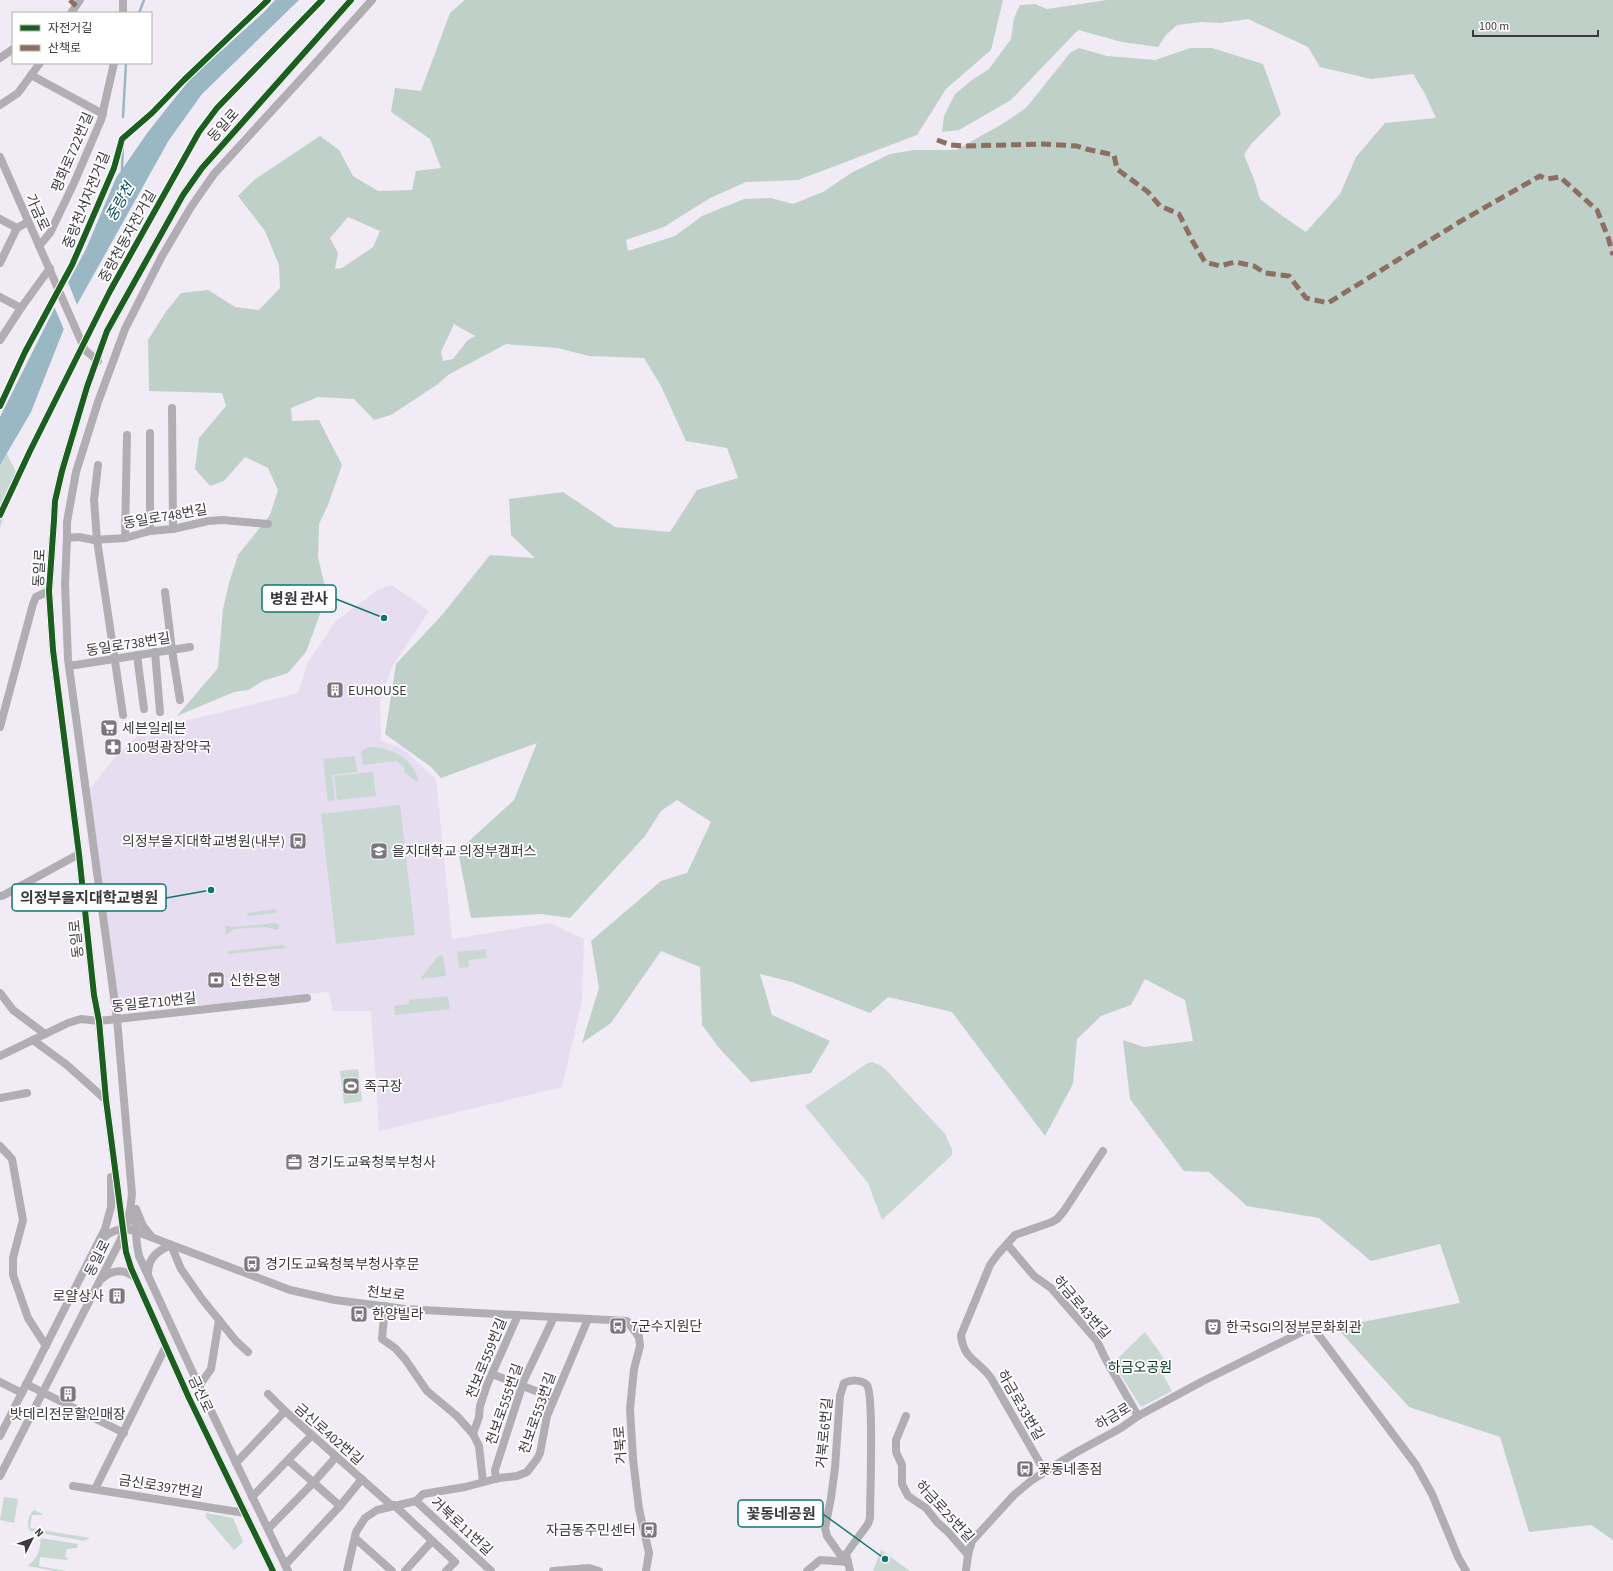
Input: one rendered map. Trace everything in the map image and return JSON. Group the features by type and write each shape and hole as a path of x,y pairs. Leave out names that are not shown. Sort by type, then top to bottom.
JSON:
{"street":[{"path":"70,0 78,3 72,12"},
{"path":"123,0 123,12"},
{"name":"동일로","path":"123,1229 106,1100 99,1021 94,995 53,650 50,591 55,501 62,471 87,387 98,361 107,331 183,195 202,168 351,0"},
{"name":"동일로","path":"0,1476 112,1258 132,1209 117,1019 69,666 65,584 68,522 76,472 98,402 125,329 162,256 191,207 214,174 312,68 372,0"},
{"path":"0,58 12,50"},
{"path":"0,105 18,94 39,64"},
{"name":"평화로722번길","path":"39,246 50,232 74,183 103,114 114,64"},
{"path":"31,75 103,114"},
{"name":"가금로","path":"0,157 85,350 98,361"},
{"path":"0,219 17,228"},
{"path":"0,263 17,228 28,222"},
{"path":"0,340 50,268"},
{"path":"0,298 21,308"},
{"path":"172,408 173,529"},
{"path":"150,433 150,531"},
{"path":"125,538 127,434"},
{"path":"98,465 94,500 97,540 123,715"},
{"name":"동일로748번길","path":"67,538 79,537 97,540 125,538 150,531 173,529 208,521 223,520 268,524"},
{"path":"0,727 25,629 33,604 36,597 50,591"},
{"path":"166,592 172,650 180,700"},
{"name":"동일로738번길","path":"69,666 190,647"},
{"path":"155,652 160,712"},
{"path":"137,656 144,709"},
{"path":"0,896 48,872 78,854"},
{"path":"0,993 13,1010 45,1034"},
{"name":"동일로710번길","path":"0,1056 68,1023 81,1019 99,1021 307,998"},
{"path":"33,1040 67,1065 106,1100"},
{"path":"0,1098 27,1093"},
{"path":"0,1146 12,1159 23,1220 13,1258 13,1275 28,1318 46,1346"},
{"name":"동일로","path":"0,1436 105,1229 110,1215 112,1148"},
{"name":"하금로33번길","path":"1045,1472 985,1369 965,1353 961,1335 990,1265 1015,1235 1057,1219 1064,1211 1103,1151"},
{"path":"132,1194 140,1219 146,1231 154,1239"},
{"name":"금신로","path":"132,1194 139,1256 286,1568"},
{"path":"97,1246 102,1239 110,1233 123,1229"},
{"name":"금신로","path":"123,1229 124,1244 131,1268 166,1346 273,1571"},
{"name":"천보로","path":"123,1229 135,1231 290,1290 336,1300 385,1306 627,1321"},
{"path":"112,1258 117,1250 124,1244 136,1240 154,1239"},
{"name":"하금로43번길","path":"1007,1244 1034,1276 1051,1288 1097,1341 1138,1416"},
{"path":"148,1274 151,1258 158,1251 171,1245 181,1269 202,1299 236,1341 248,1352"},
{"path":"99,1282 107,1275 116,1271 127,1272 137,1281"},
{"path":"385,1306 382,1339 395,1348 405,1359 427,1391 457,1416 474,1434 479,1446 483,1482"},
{"name":"천보로559번길","path":"474,1434 479,1417 480,1406 492,1374 518,1315"},
{"name":"천보로555번길","path":"496,1479 495,1470 524,1380 554,1317"},
{"name":"천보로553번길","path":"347,1571 359,1527 365,1518 377,1510 416,1501 423,1494 517,1476 527,1472 540,1453 547,1416 588,1319"},
{"path":"199,1386 211,1368 219,1320"},
{"name":"거북로","path":"627,1321 639,1337 640,1346 635,1360 630,1408 633,1459 639,1509 649,1553 646,1571"},
{"name":"하금로","path":"966,1571 972,1541 1014,1495 1045,1472 1075,1453 1121,1428 1138,1416 1203,1381 1306,1330 1314,1329 1416,1465 1432,1494 1458,1557 1466,1571"},
{"path":"95,1489 166,1346"},
{"path":"492,1374 522,1387 554,1398"},
{"name":"거북로6번길","path":"851,1380 864,1383 868,1386 871,1408 870,1518 868,1524 846,1554 841,1556 836,1551 827,1536 825,1528 835,1468 840,1396 844,1383 851,1380"},
{"path":"0,1382 22,1393"},
{"path":"26,1384 124,1433"},
{"path":"268,1394 285,1411"},
{"name":"금신로402번길","path":"236,1463 285,1411 455,1562 446,1571"},
{"name":"하금로25번길","path":"906,1416 896,1440 896,1452 902,1465 902,1484 908,1496 926,1508 968,1555"},
{"path":"252,1497 312,1435"},
{"path":"268,1529 313,1483 336,1456"},
{"path":"288,1460 340,1506"},
{"path":"286,1568 362,1479"},
{"name":"금신로397번길","path":"74,1486 245,1513"},
{"name":"거북로11번길","path":"416,1501 491,1571"},
{"path":"355,1538 392,1571"},
{"path":"405,1571 432,1541"},
{"path":"846,1554 850,1571"},
{"path":"807,1571 820,1560 848,1562"},
{"path":"553,1571 589,1568 599,1571"}],"shaded area":[{"path":"465,0 1003,0 991,50 946,89 917,135 798,180 746,182 710,198 664,227 626,240 628,251 675,236 702,216 744,199 771,198 793,204 823,192 851,173 890,154 914,150 956,150 1004,123 1026,108 1070,53 1079,48 1107,56 1155,60 1190,48 1212,48 1263,64 1281,114 1251,144 1244,155 1260,199 1306,232 1340,194 1356,157 1385,123 1436,118 1425,94 1413,74 1371,79 1320,67 1308,47 1248,19 1220,23 1201,22 1177,25 1166,35 1158,47 1122,42 1078,30 1011,100 959,130 942,132 944,116 955,94 972,80 989,69 1011,39 1014,18 1020,5 1035,4 1047,9 1107,0 1613,0 1613,1540 1591,1525 1529,1532 1500,1437 1409,1407 1336,1327 1460,1303 1440,1244 1371,1261 1319,1218 1247,1206 1209,1172 1184,1171 1130,1099 1123,1040 1144,1047 1193,1041 1185,1000 1145,979 1131,1005 1101,1016 1077,1039 1073,1084 1045,1136 952,1012 888,997 870,1013 792,982 760,974 772,1015 830,1041 811,1073 751,1082 720,1049 702,1025 700,967 661,951 611,1023 582,1043 599,988 591,941 661,881 687,873 711,822 677,800 661,811 645,836 570,918 541,914 471,918 458,851 514,800 537,743 441,778 431,767 385,734 396,664 442,615 490,555 535,558 511,535 509,499 563,492 615,527 670,532 697,490 738,478 727,448 686,441 661,386 644,358 589,356 557,348 506,344 448,375 438,384 391,415 374,420 354,399 318,397 291,408 292,421 319,420 342,465 328,505 319,524 318,557 327,595 306,652 288,673 263,681 248,690 234,692 177,716 218,668 223,609 238,555 270,515 278,490 268,468 245,457 224,481 210,486 195,469 199,438 226,406 222,393 149,391 148,340 165,313 181,293 208,290 235,307 259,310 280,288 279,265 265,231 238,196 254,180 320,136 339,150 353,176 378,191 412,190 416,171 441,168 430,139 391,112 395,88 421,91 450,13","holes":["348,217 380,231 373,247 342,268 335,269 338,253 330,238","454,324 475,336 467,341 453,359 443,361 441,352"]},
{"path":"392,585 429,611 392,667 380,701 381,741 403,749 436,779 452,939 550,923 584,939 582,1001 562,1087 379,1131 371,1011 333,1011 329,992 208,1005 186,1004 128,1010 116,998 90,789 112,761 146,728 189,720 298,693 308,662 336,621 379,589"}],"green space":[{"path":"0,440 17,474 0,528"},
{"path":"370,747 386,749 407,761 416,773 418,780 417,782 404,772 404,768 397,761 363,765 361,751"},
{"path":"355,756 357,772 332,775 335,800 328,801 323,759"},
{"path":"373,772 376,796 337,800 334,776"},
{"path":"400,805 415,935 336,944 321,814"},
{"path":"275,909 277,911 276,913 248,916 247,913"},
{"path":"275,923 279,925 277,930 265,927 234,929 226,935 225,925 231,927"},
{"path":"283,945 286,948 228,954 228,951"},
{"path":"486,949 487,958 468,960 469,967 459,968 457,952"},
{"path":"443,955 446,976 420,979 438,956"},
{"path":"448,996 450,1009 395,1015 394,1006 409,1004 409,1000"},
{"path":"871,1062 880,1065 886,1070 945,1134 952,1149 952,1155 882,1220 868,1183 805,1106"},
{"name":"족구장","path":"358,1069 362,1101 344,1104 340,1071"},
{"name":"하금오공원","path":"1145,1332 1167,1363 1160,1369 1172,1391 1141,1407 1115,1366 1118,1358"},
{"path":"4,1497 18,1499 14,1523 0,1520"},
{"path":"34,1510 42,1515 32,1515 30,1528 90,1538 84,1541 30,1531 28,1520"},
{"path":"206,1513 233,1518 243,1542 234,1550 206,1517"},
{"path":"41,1538 78,1544 77,1548 67,1549 65,1557 68,1558 67,1560 40,1557 39,1566 66,1571 55,1571 28,1566 38,1554"},
{"path":"881,1550 910,1571 873,1571"}],"water":[{"name":"중랑천","path":"275,0 299,0 202,94 169,140 65,326 31,412 0,465 0,417 86,249 116,178 148,132 190,79 264,12"}],"pier":[{"path":"67,280 78,307 65,332 54,306"}],"waterway":[{"path":"139,12 144,0"},
{"path":"123,117 126,64"},
{"path":"122,171 123,140"}],"marked path":[{"path":"70,0 76,6"},
{"path":"937,140 951,145 964,146 1043,144 1077,146 1114,155 1117,169 1148,192 1160,206 1179,214 1205,262 1220,266 1235,262 1254,266 1265,273 1289,276 1306,298 1328,303 1461,221 1540,176 1546,179 1560,177 1597,210 1608,237 1613,255"}],"cycle path":[{"name":"중랑천서자전거길","path":"0,406 25,352 72,265 114,168 122,139 152,113 184,80 268,0"},
{"name":"중랑천동자전거길","path":"0,515 30,451 110,291 199,132 217,108 322,0"},
{"path":"273,1571 189,1398 131,1268 126,1252 106,1100 99,1021 94,995 79,854 53,650 49,591 55,501 62,471 87,387 107,331 183,195 202,168 351,0"}],"place":[{"name":"병원 관사","path":"384,618"},
{"name":"EUHOUSE","path":"335,690"},
{"name":"세븐일레븐","path":"109,728"},
{"name":"100평광장약국","path":"113,747"},
{"name":"의정부을지대학교병원(내부)","path":"298,841"},
{"name":"을지대학교 의정부캠퍼스","path":"379,851"},
{"name":"의정부을지대학교병원","path":"211,890"},
{"name":"신한은행","path":"216,980"},
{"name":"족구장","path":"351,1086"},
{"name":"경기도교육청북부청사","path":"294,1162"},
{"name":"경기도교육청북부청사후문","path":"252,1264"},
{"name":"로얄상사","path":"117,1296"},
{"name":"한양빌라","path":"359,1314"},
{"name":"7군수지원단","path":"618,1326"},
{"name":"한국SGI의정부문화회관","path":"1213,1327"},
{"name":"밧데리전문할인매장","path":"68,1394"},
{"name":"꽃동네종점","path":"1025,1469"},
{"name":"자금동주민센터","path":"649,1530"},
{"name":"꽃동네공원","path":"885,1559"}]}
